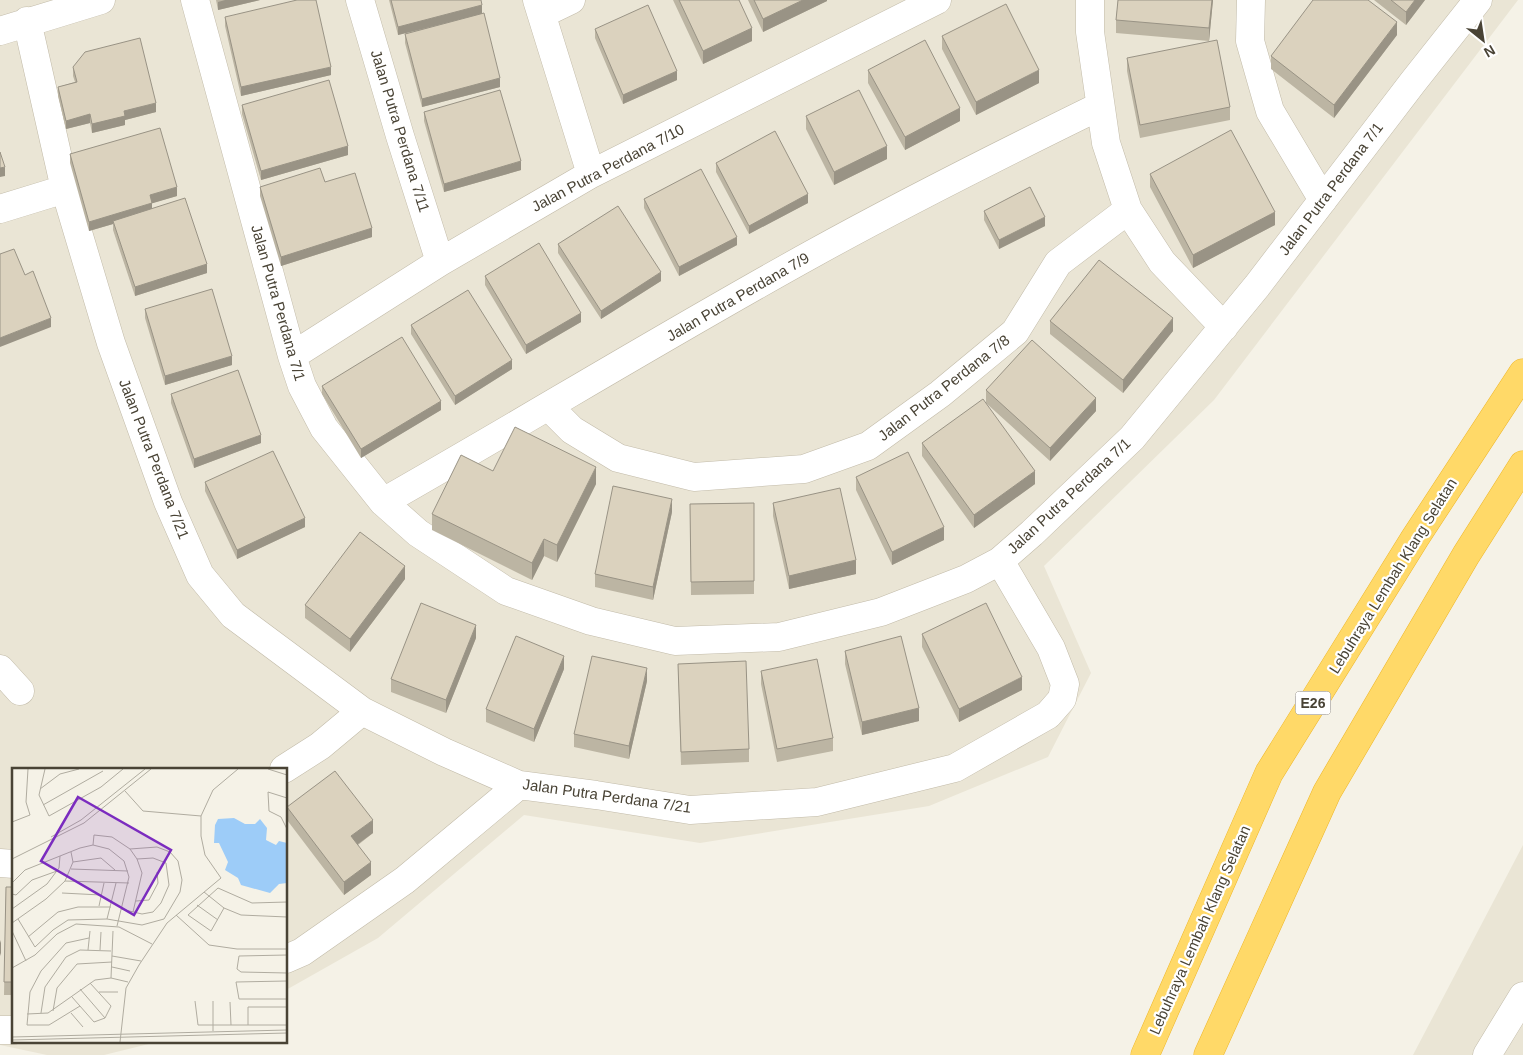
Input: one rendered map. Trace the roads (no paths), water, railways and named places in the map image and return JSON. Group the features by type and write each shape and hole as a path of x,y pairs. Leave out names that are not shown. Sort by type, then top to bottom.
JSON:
{"highway":[{"name":"Lebuhraya Lembah Klang Selatan","path":"1145,1055 1269,773 1415,538 1523,373"},
{"path":"1208,1055 1327,792 1466,555 1523,465"}],"street":[{"path":"0,31 27,21 101,0"},
{"name":"Jalan Putra Perdana 7/1","path":"195,0 292,356 302,386 324,428 383,502 418,533 506,591 591,620 675,641 779,637 881,612 966,579 1000,561 1132,438 1257,286 1412,82 1478,0"},
{"name":"Jalan Putra Perdana 7/11","path":"360,0 440,262"},
{"path":"571,0 539,7 591,174"},
{"name":"Jalan Putra Perdana 7/10","path":"292,356 440,262 591,174 936,0"},
{"path":"1090,0 1090,32 1106,143 1128,210 1162,262 1224,327"},
{"path":"1251,0 1250,41 1270,111 1323,200"},
{"name":"Jalan Putra Perdana 7/21","path":"27,21 65,189 114,353 168,502 200,575 233,615 362,711 444,752 519,785 690,810 817,802 955,768 1048,715 1062,699 1066,684 1051,648 1000,561"},
{"name":"Jalan Putra Perdana 7/9","path":"383,502 815,252 960,175 1100,106"},
{"path":"0,209 65,189"},
{"name":"Jalan Putra Perdana 7/8","path":"549,407 572,430 618,458 694,477 804,469 868,446 940,394 1015,332 1058,263 1128,210"},
{"path":"0,669 20,692"},
{"path":"286,768 320,746 362,711"},
{"path":"288,958 302,952 405,880 519,785"},
{"path":"1487,1055 1523,996"}]}
